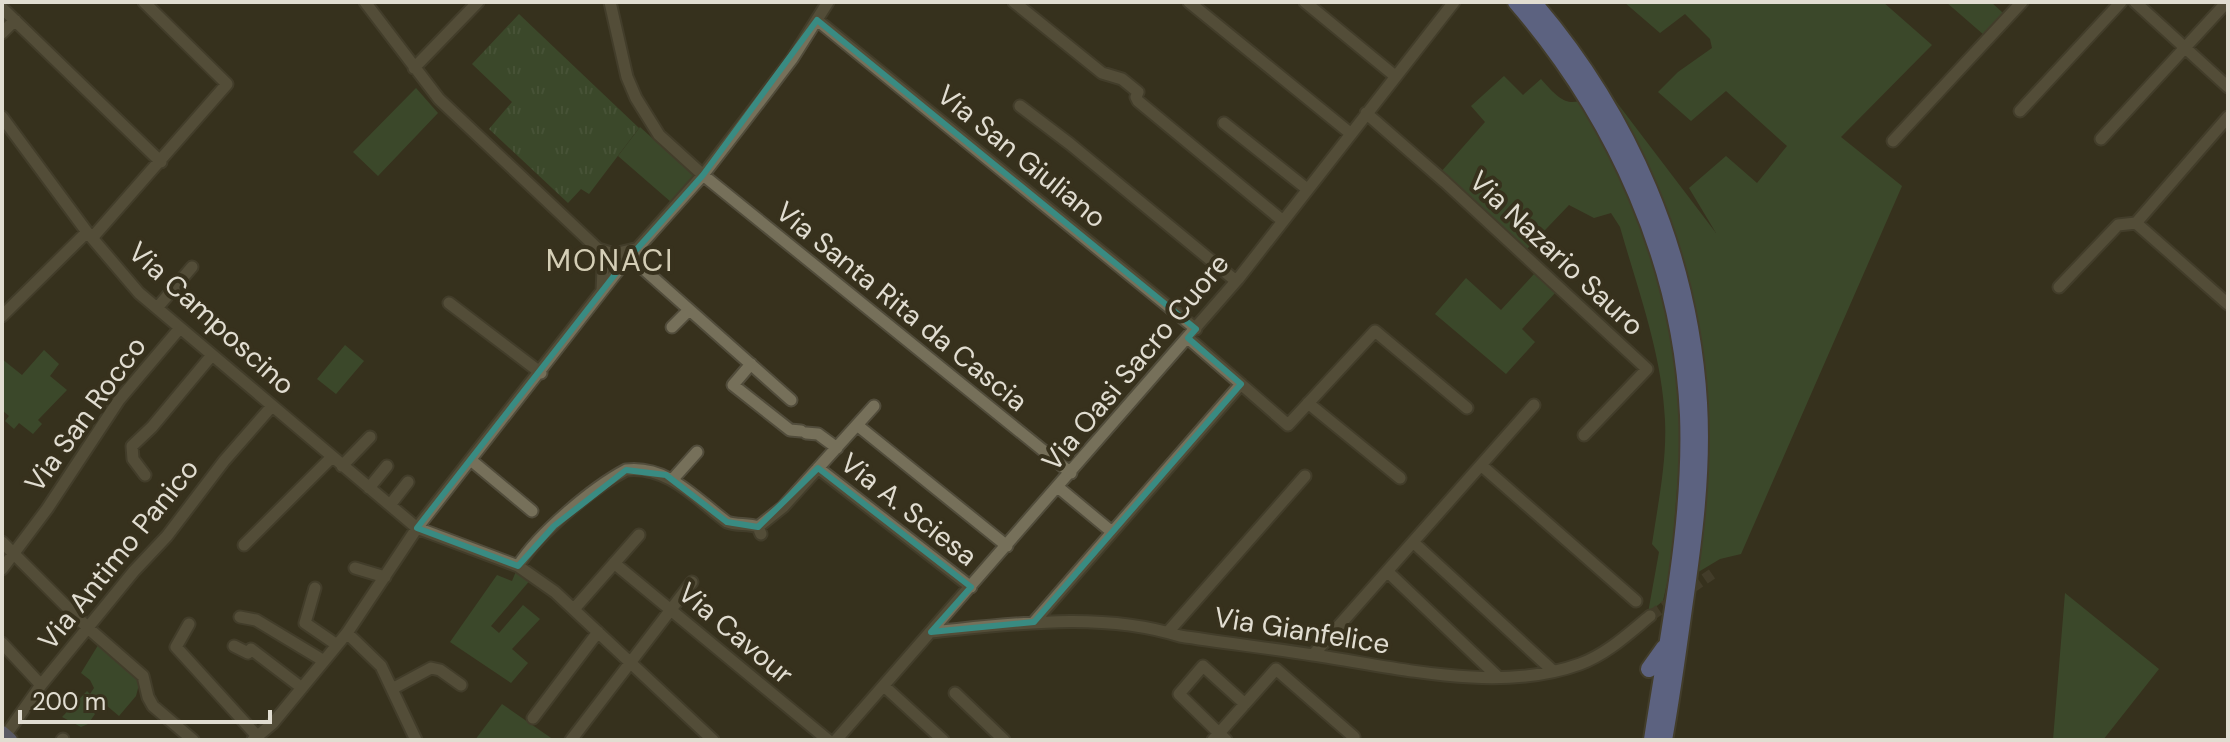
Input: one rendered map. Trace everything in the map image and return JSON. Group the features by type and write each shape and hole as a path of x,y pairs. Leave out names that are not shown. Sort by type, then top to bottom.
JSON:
{"highway":[{"path":"1516,2 1539,29 1600,117 1649,204 1677,329 1688,415 1683,535 1652,740"},
{"path":"1533,2 1585,70 1612,113 1681,283 1696,364 1699,482 1695,537 1664,740"},
{"path":"1649,669 1668,639"}],"street":[{"path":"2,316 161,162 227,84 144,2"},
{"path":"365,2 439,99 602,253 618,261 620,268"},
{"path":"414,68 478,2"},
{"name":"Via Santa Rita da Cascia","path":"610,2 627,77 659,135 703,175 1071,473"},
{"path":"189,624 176,647 260,737 347,633 417,528 620,268 703,175 792,59 828,2"},
{"path":"1014,2 1102,73 1122,79 1138,92 1138,101 1283,221"},
{"path":"1189,2 1350,133"},
{"path":"1305,2 1395,76"},
{"path":"1893,141 2022,2"},
{"path":"2020,111 2121,2"},
{"path":"2135,2 2228,87"},
{"path":"2101,139 2227,2"},
{"name":"Via Oasi Sacro Cuore","path":"836,740 1059,488 1236,281 1448,4"},
{"path":"2,8 161,162"},
{"path":"2,33 15,20"},
{"name":"Via San Giuliano","path":"817,20 1192,333 1241,384 1288,425 1308,403"},
{"path":"1020,106 1236,281"},
{"name":"Via Nazario Sauro","path":"1366,113 1647,369 1584,435"},
{"name":"Via Camposcino","path":"2,117 89,235 139,293 417,528 518,566 555,592 713,740"},
{"path":"2059,287 2118,225 2136,223 2228,117"},
{"path":"1224,123 1307,189"},
{"path":"2136,223 2228,304"},
{"path":"602,253 626,253 639,248"},
{"path":"602,253 602,293"},
{"path":"630,257 791,400"},
{"path":"157,308 192,267"},
{"path":"449,303 541,373"},
{"path":"672,327 689,310"},
{"name":"Via San Rocco","path":"2,569 47,509 119,400 180,328"},
{"path":"1400,478 1308,403 1375,331 1467,408"},
{"path":"145,475 133,459 132,446 152,427 212,355"},
{"path":"751,364 733,385 790,430 818,434 837,448"},
{"path":"1034,622 1241,384"},
{"path":"1313,655 1534,405"},
{"name":"Via Antimo Panico","path":"6,736 41,685 272,406"},
{"path":"518,566 529,549 549,530 615,476 639,468 666,475 727,522 760,530 874,406"},
{"path":"857,425 1007,546"},
{"path":"342,466 370,437"},
{"path":"672,480 697,452"},
{"path":"244,545 332,457"},
{"path":"472,461 532,511"},
{"path":"1481,465 1636,601"},
{"path":"369,488 387,466"},
{"name":"Via A. Sciesa","path":"818,468 971,587"},
{"path":"1168,632 1305,476"},
{"path":"390,505 408,482"},
{"path":"1059,488 1112,532"},
{"path":"574,609 639,535"},
{"path":"2,542 88,628 143,676 153,706 193,740"},
{"path":"1413,542 1552,670"},
{"name":"Via Cavour","path":"614,563 828,740"},
{"path":"355,568 385,577"},
{"path":"1388,572 1498,677"},
{"path":"571,740 692,582"},
{"path":"315,588 305,623 337,645"},
{"name":"Via Gianfelice","path":"931,632 1034,622 1146,625 1168,632 1432,675 1498,677 1579,665 1599,655 1650,616"},
{"path":"240,617 256,620 324,661"},
{"path":"533,718 598,632"},
{"path":"347,633 381,666 416,740"},
{"path":"2,643 41,685"},
{"path":"234,646 248,653 251,649 302,688"},
{"path":"1245,704 1203,666 1179,694 1219,738 1276,669 1354,737 1352,740"},
{"path":"392,689 431,668 440,670 461,685"},
{"path":"884,686 943,740"},
{"path":"955,693 1004,740"}],"highlighted area":[{"path":"817,20 1196,329 1188,338 1241,384 1034,622 931,632 971,587 818,468 758,527 727,522 666,475 626,470 554,526 518,566 417,528 620,268 703,175"}],"green space":[{"path":"1624,2 1883,2 1932,45 1841,137 1902,186 1741,554 1720,559 1695,574 1671,229 1661,197 1638,205 1656,264 1675,357 1679,407 1680,451 1671,565 1663,601 1648,613 1659,552 1652,544 1663,467 1665,420 1654,347 1620,227 1611,213 1594,218 1569,205 1525,251 1440,173 1485,122 1471,106 1504,76 1523,95 1541,79 1558,96 1570,102 1608,91 1716,233 1689,188 1726,156 1757,183 1787,146 1726,91 1691,121 1658,92 1678,72 1712,48 1710,39 1685,14 1660,33"},
{"path":"1946,2 1991,2 2003,13 1984,35"},
{"path":"519,14 639,128 589,194 581,189 568,203 489,129 512,102 472,64"},
{"path":"416,88 438,113 378,176 353,152"},
{"path":"640,127 694,176 671,202 618,156"},
{"path":"1534,274 1555,293 1522,329 1535,342 1506,374 1435,314 1466,278 1501,310"},
{"path":"345,345 364,361 336,394 317,379"},
{"path":"44,350 59,364 50,376 67,390 38,420 42,424 33,434 19,423 14,429 5,421 9,416 2,410 2,359 22,375"},
{"path":"517,569 532,578 491,626 499,633 523,605 540,619 512,649 528,663 511,683 450,642 497,575 512,581"},
{"path":"2065,593 2159,669 2103,740 2053,740"},
{"path":"100,642 141,677 136,696 119,716 100,700 91,710 95,714 88,724 81,727 62,717 87,691 90,694 94,688 81,673"},
{"path":"502,704 554,740 475,740"}],"tunnel":[{"path":"1650,616 1712,574"}],"district":[{"name":"MONACI","path":"610,261"}]}
